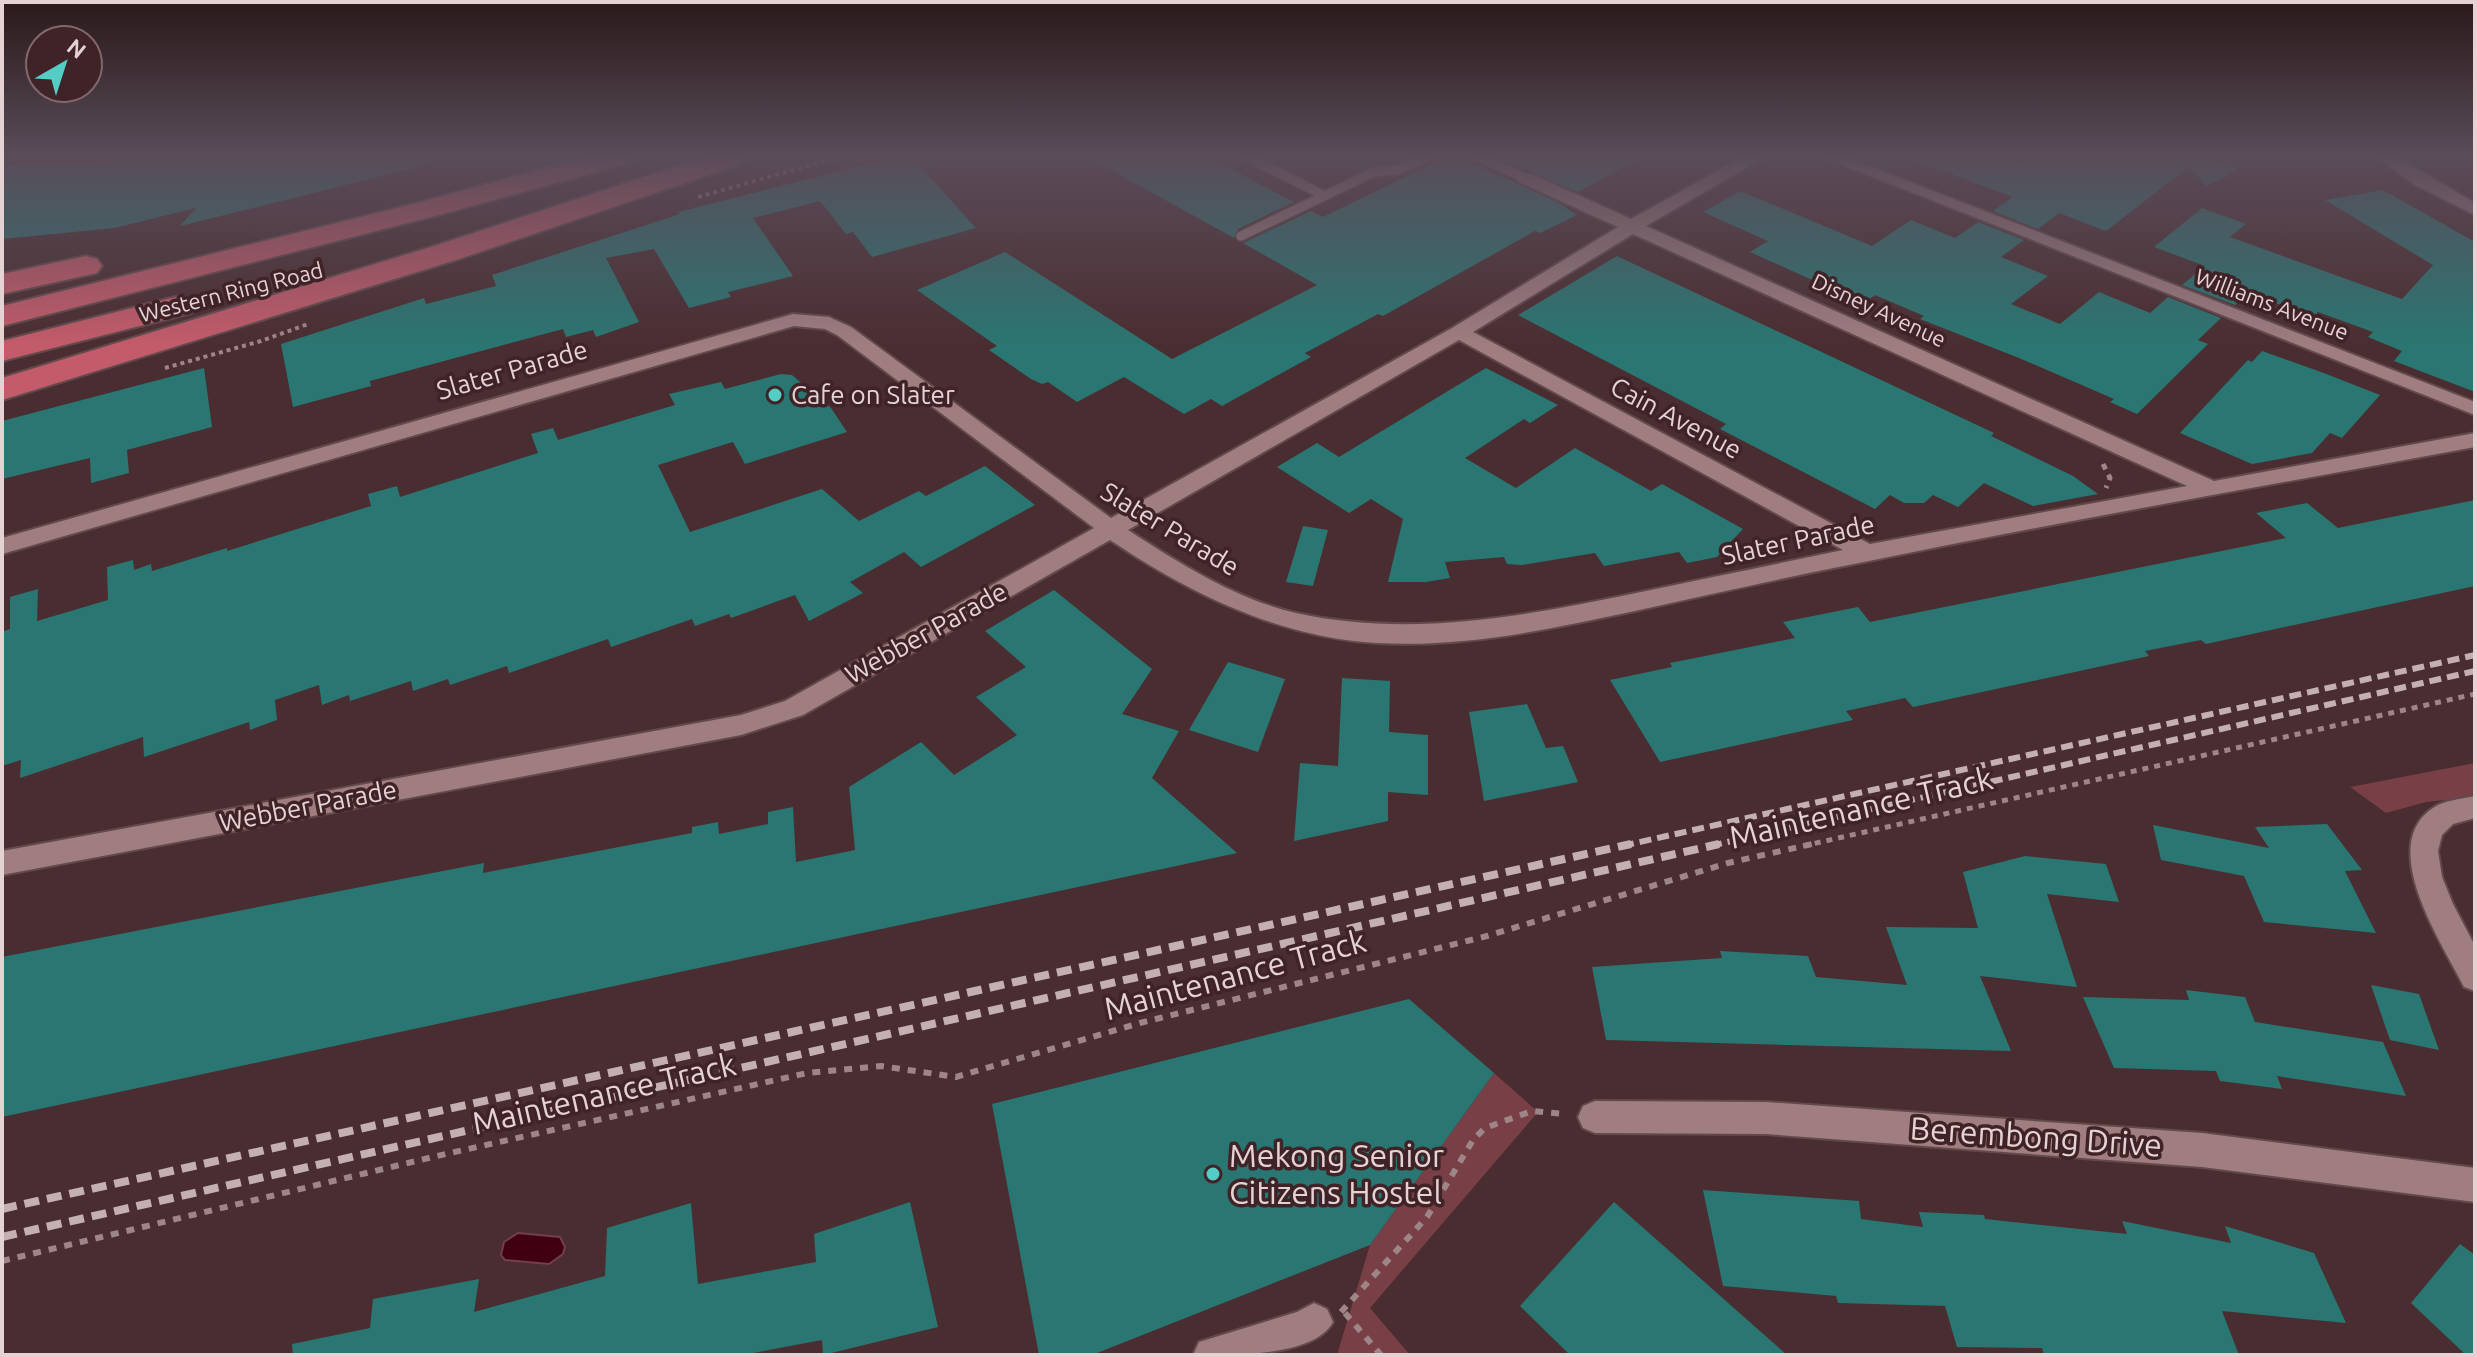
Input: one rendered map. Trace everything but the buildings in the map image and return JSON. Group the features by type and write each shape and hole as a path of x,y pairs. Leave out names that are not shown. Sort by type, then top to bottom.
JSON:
{"highway":[{"path":"2,284 304,219"},
{"name":"Western Ring Road","path":"2,316 389,219"},
{"name":"Western Ring Road","path":"2,351 505,219"},
{"path":"2,389 547,219"}],"street":[{"name":"Disney Avenue","path":"1621,219 2212,489"},
{"name":"Webber Parade","path":"2,863 726,728 794,708 1459,332 1644,219"},
{"name":"Williams Avenue","path":"1990,219 2475,409"},
{"name":"Slater Parade","path":"2,546 793,320 829,323 844,331 1110,529 1169,568 1230,599 1292,621 1376,634 1450,632 1536,623 1867,553 2475,440"},
{"name":"Cain Avenue","path":"1459,332 1867,553"},
{"path":"2475,807 2448,813 2439,819 2430,827 2421,845 2425,869 2475,977"},
{"name":"Berembong Drive","path":"1595,1117 1766,1118 2202,1150 2475,1185"},
{"path":"1212,1355 1306,1328 1328,1317"}],"lane":[{"path":"1241,236 1278,219"}],"path":[{"path":"2097,455 2110,478 2105,491"},
{"name":"Maintenance Track","path":"2,1261 422,1159 807,1073 881,1066 956,1077 1140,1023 1487,936 1728,863 2475,694"},
{"path":"1381,1355 1328,1317 1427,1217 1479,1134 1485,1128 1532,1111"}],"shaded area":[{"path":"2475,763 2475,797 2426,802 2386,813 2350,787"},
{"path":"1494,1073 1538,1112 1370,1308 1410,1355 1337,1355 1370,1245"},
{"path":"518,1233 560,1237 565,1247 563,1254 549,1264 505,1260 501,1255 504,1242"}],"railway":[{"path":"1622,846 2475,655"},
{"path":"1710,846 2475,671"},
{"path":"2,1209 1631,844"},
{"path":"2,1237 1719,844"}],"place":[{"name":"Cafe on Slater","path":"775,395"},
{"name":"Mekong Senior Citizens Hostel","path":"1213,1174"}]}
